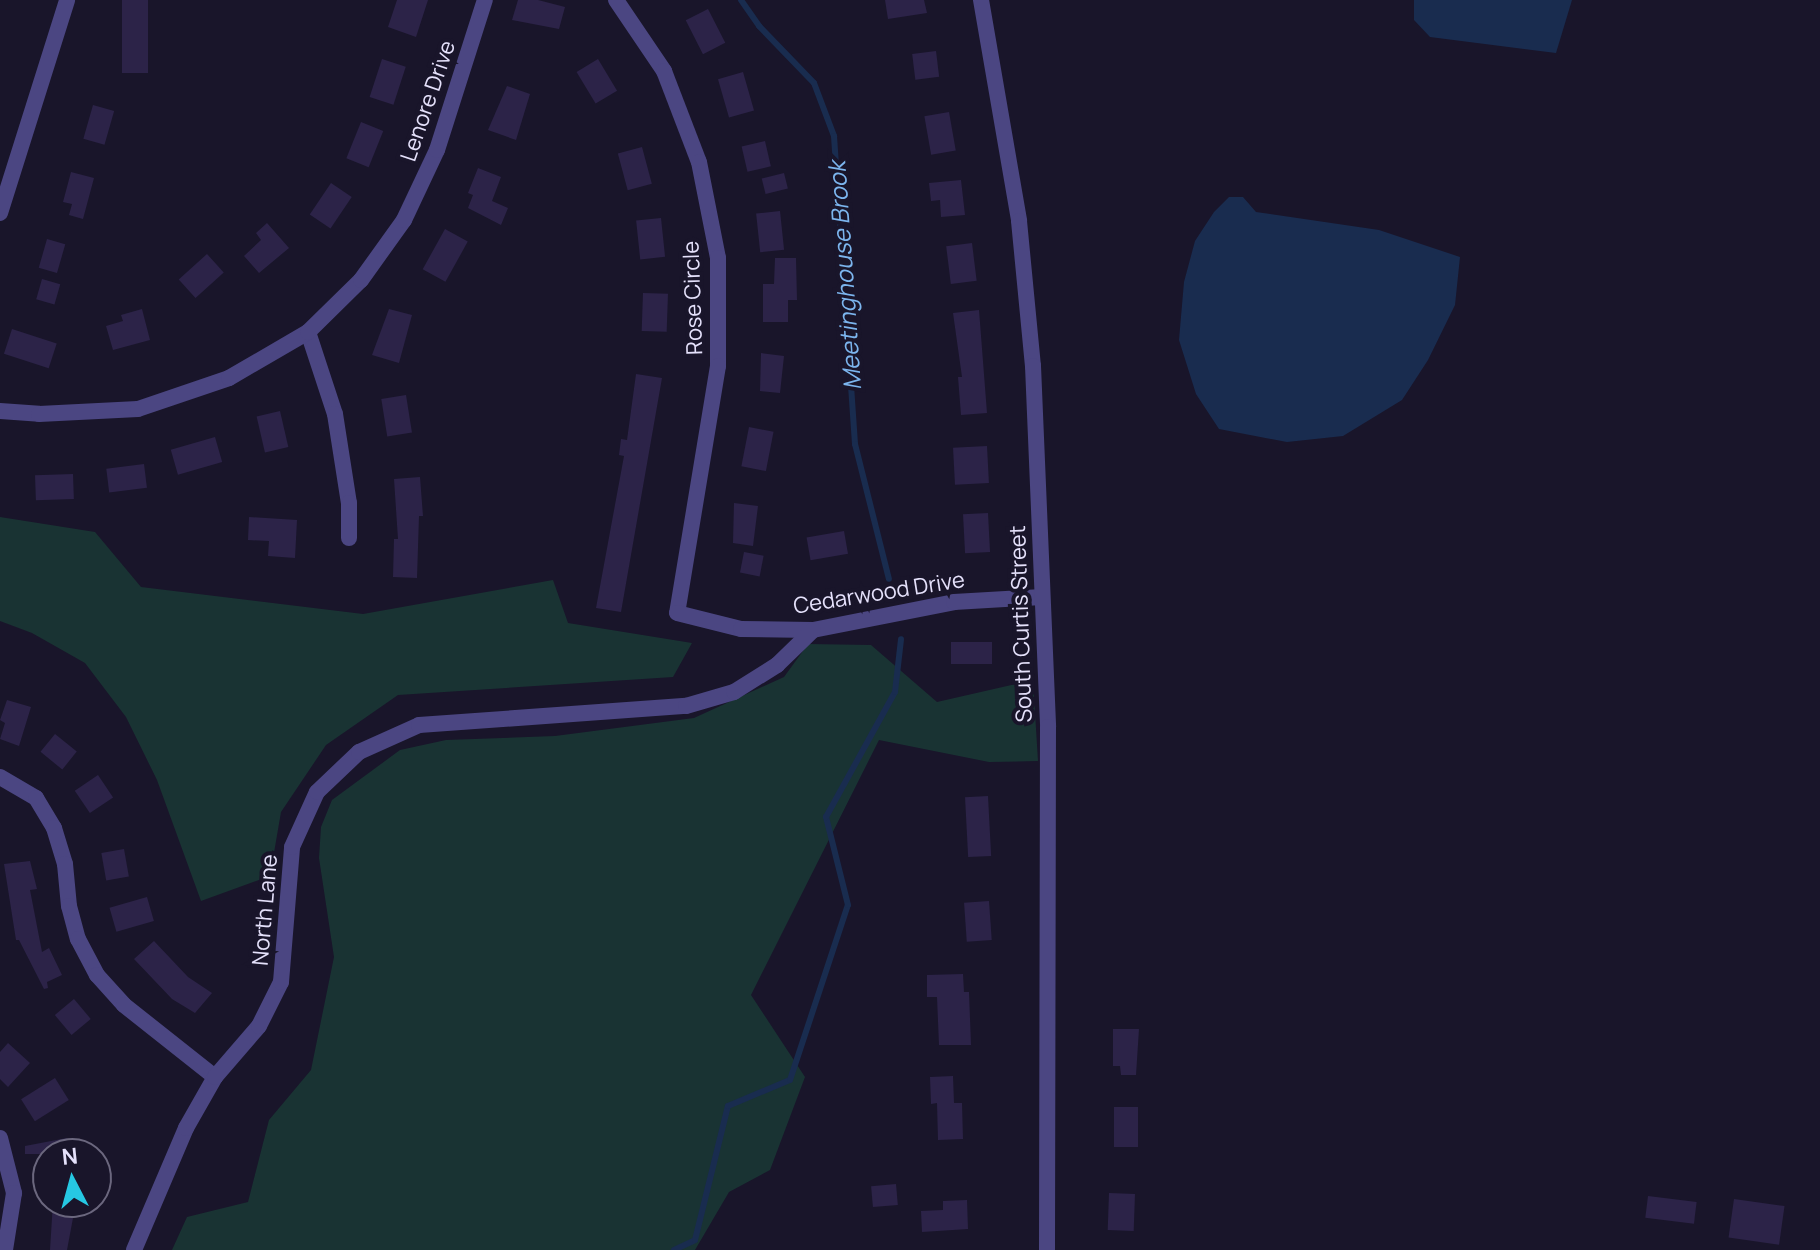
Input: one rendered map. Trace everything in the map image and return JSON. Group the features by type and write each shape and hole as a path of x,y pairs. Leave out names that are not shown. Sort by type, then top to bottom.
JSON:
{"street":[{"path":"0,213 67,0"},
{"name":"Lenore Drive","path":"0,411 39,414 138,409 229,378 308,332 361,280 404,220 437,150 485,0"},
{"name":"Rose Circle","path":"616,0 664,71 699,162 718,258 718,366 677,613"},
{"name":"South Curtis Street","path":"981,0 1019,221 1033,366 1048,727 1047,1250"},
{"path":"308,332 335,414 349,503 349,538"},
{"name":"Cedarwood Drive","path":"677,613 741,629 813,630 954,602 1042,597"},
{"name":"North Lane","path":"134,1250 186,1128 215,1077 259,1026 281,982 292,847 317,792 359,752 419,725 686,706 734,692 777,665 813,630"},
{"path":"0,777 36,798 54,828 65,864 69,906 78,939 97,975 124,1005 215,1077"},
{"path":"0,1138 14,1193 5,1250"}],"green space":[{"path":"0,517 95,532 141,587 363,614 553,580 568,623 692,643 673,677 398,695 326,745 281,812 270,876 201,901 157,780 126,717 85,663 32,633 0,621"},
{"path":"808,644 871,645 937,702 1033,680 1038,761 989,762 879,740 751,995 805,1077 770,1170 729,1192 695,1250 172,1250 187,1217 248,1202 269,1120 311,1070 334,957 319,858 321,827 332,800 400,750 446,740 555,736 694,718 784,677"}],"water":[{"path":"1414,0 1572,0 1556,53 1430,37 1414,20"},
{"path":"1229,197 1243,197 1256,212 1379,230 1460,257 1455,305 1428,360 1402,400 1343,436 1287,442 1219,429 1196,394 1179,340 1184,282 1195,241 1214,212"}],"building":[{"path":"122,0 148,0 148,73 122,73"},
{"path":"397,0 428,0 416,37 388,27"},
{"path":"518,0 538,0 565,7 559,29 512,20"},
{"path":"885,0 924,0 927,13 888,19"},
{"path":"708,9 725,43 703,54 686,20"},
{"path":"936,51 939,77 915,80 912,54"},
{"path":"382,59 406,67 393,105 370,97"},
{"path":"598,59 617,91 596,104 577,72"},
{"path":"743,72 754,110 729,118 718,79"},
{"path":"507,86 530,94 516,140 488,130"},
{"path":"93,105 114,111 105,145 83,139"},
{"path":"949,112 956,150 931,155 924,116"},
{"path":"361,122 383,131 369,167 346,158"},
{"path":"765,141 771,166 747,172 742,146"},
{"path":"642,147 652,184 628,190 618,153"},
{"path":"478,168 501,177 492,201 508,208 501,225 468,208 473,195 468,193"},
{"path":"71,172 94,178 83,219 69,215 72,204 63,202"},
{"path":"784,173 788,189 766,194 762,179"},
{"path":"961,180 965,215 941,217 940,200 931,201 929,183"},
{"path":"331,183 352,197 330,228 310,215"},
{"path":"780,211 784,250 760,252 756,214"},
{"path":"661,218 665,257 640,259 636,221"},
{"path":"267,223 289,248 259,273 244,256 261,240 256,233"},
{"path":"445,229 468,242 445,282 423,269"},
{"path":"47,239 65,244 57,273 39,268"},
{"path":"972,243 977,281 951,284 946,246"},
{"path":"207,254 224,273 195,298 179,279"},
{"path":"775,258 796,258 797,300 788,300 788,322 763,322 763,284 774,284"},
{"path":"42,279 60,284 54,304 36,299"},
{"path":"643,293 668,294 667,332 642,331"},
{"path":"142,309 150,340 113,350 106,326 123,321 121,315"},
{"path":"389,309 412,315 399,363 372,355"},
{"path":"979,310 987,413 961,415 958,377 962,377 953,313"},
{"path":"12,329 57,344 49,368 4,354"},
{"path":"761,353 784,356 780,393 760,391"},
{"path":"636,374 662,378 621,612 596,608 624,456 619,455 621,439 627,440"},
{"path":"406,395 412,433 387,436 381,399"},
{"path":"280,411 288,447 265,452 257,416"},
{"path":"749,427 774,432 766,471 741,466"},
{"path":"215,437 222,462 178,475 171,450"},
{"path":"987,446 989,483 955,485 953,448"},
{"path":"144,464 147,488 109,492 106,469"},
{"path":"73,474 74,499 36,500 35,475"},
{"path":"420,477 423,516 419,516 417,578 393,577 394,539 398,539 394,479"},
{"path":"734,503 758,506 753,546 733,543"},
{"path":"988,513 990,552 965,553 963,514"},
{"path":"249,517 297,520 295,558 268,556 269,541 248,540"},
{"path":"844,531 848,554 811,560 807,538"},
{"path":"744,552 764,556 760,576 740,573"},
{"path":"951,642 992,642 992,664 951,664"},
{"path":"7,700 31,707 19,746 0,739 5,723 0,720"},
{"path":"55,734 77,752 62,769 41,752"},
{"path":"98,775 113,797 90,813 75,791"},
{"path":"988,796 991,856 968,857 965,797"},
{"path":"124,849 129,877 106,881 101,853"},
{"path":"30,861 37,889 30,890 42,952 49,948 62,975 47,982 48,988 44,989 19,940 16,940 4,864"},
{"path":"147,897 154,921 116,932 110,908"},
{"path":"989,901 992,940 967,942 964,903"},
{"path":"154,941 188,977 212,993 195,1013 172,999 134,959"},
{"path":"963,974 964,992 969,992 971,1045 939,1045 937,997 927,997 927,975"},
{"path":"74,999 91,1019 72,1035 55,1015"},
{"path":"1113,1029 1139,1029 1136,1075 1121,1075 1120,1066 1113,1066"},
{"path":"8,1043 30,1063 8,1087 0,1079 0,1052"},
{"path":"953,1076 954,1103 962,1103 963,1139 938,1140 937,1103 931,1104 930,1077"},
{"path":"55,1078 69,1100 35,1121 21,1099"},
{"path":"1114,1107 1138,1107 1138,1147 1114,1147"},
{"path":"32,1145 32,1154 25,1154 25,1146"},
{"path":"896,1184 898,1205 873,1207 871,1186"},
{"path":"1109,1193 1135,1194 1134,1231 1108,1230"},
{"path":"1648,1196 1697,1202 1694,1224 1645,1218"},
{"path":"1734,1199 1785,1206 1779,1245 1729,1238"},
{"path":"967,1200 968,1229 922,1232 921,1211 943,1210 943,1201"},
{"path":"52,1218 73,1218 67,1250 50,1250"}],"waterway":[{"name":"Meetinghouse Brook","path":"741,0 759,26 814,83 834,136 855,444 889,579"},
{"name":"Meetinghouse Brook","path":"674,1250 695,1240 728,1106 790,1080 848,905 826,817 895,692 901,639"}]}
